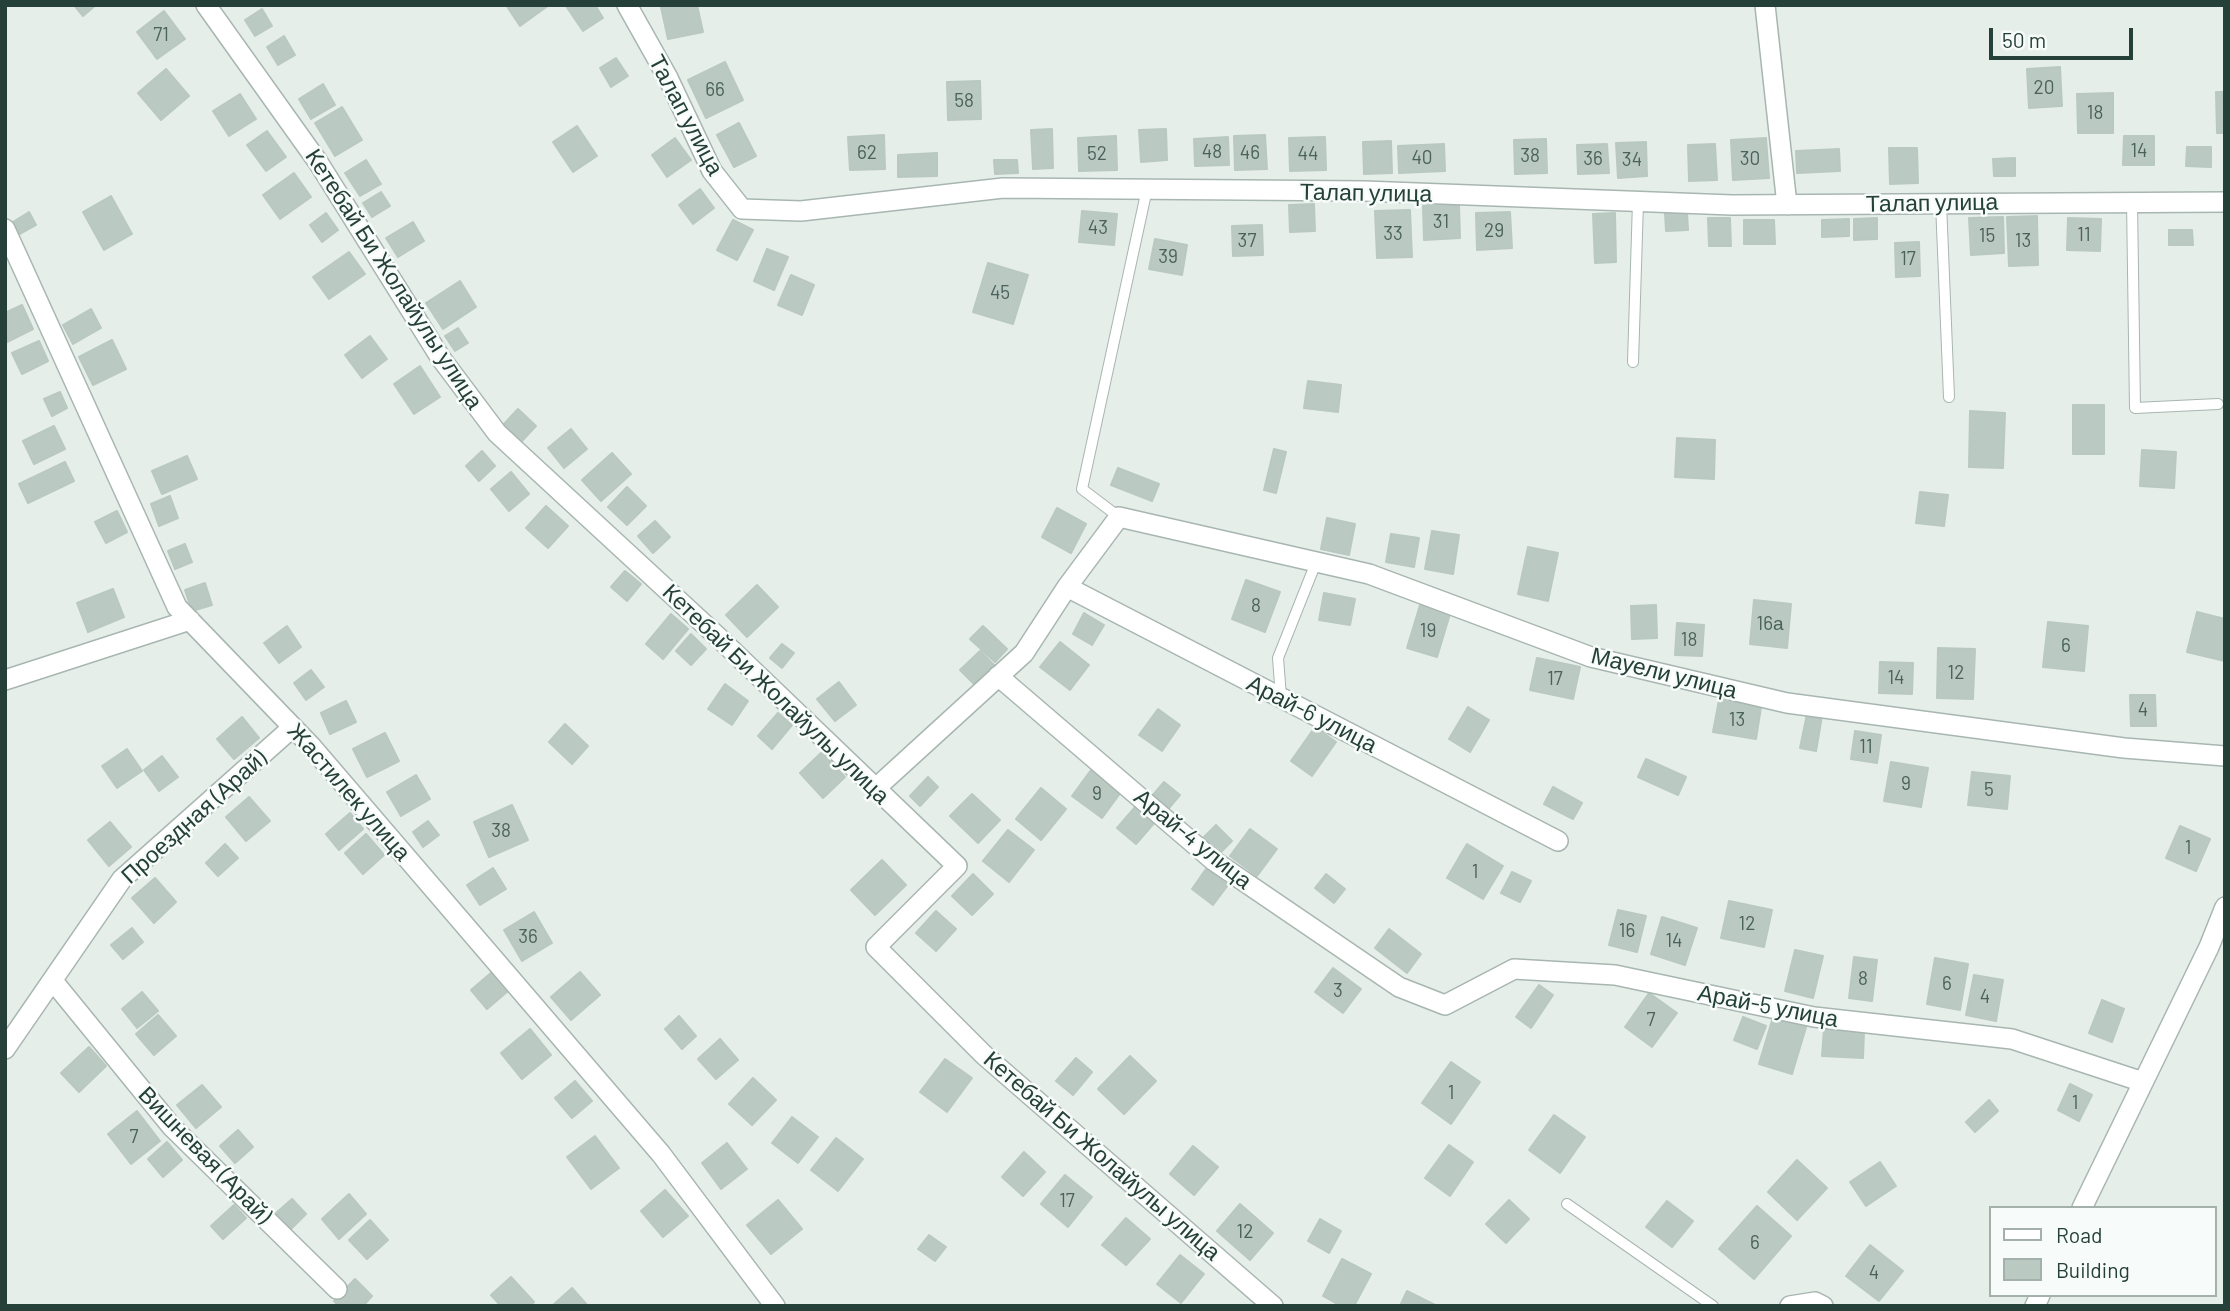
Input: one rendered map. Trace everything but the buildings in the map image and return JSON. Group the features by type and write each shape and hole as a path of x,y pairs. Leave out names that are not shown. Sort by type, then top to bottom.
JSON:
{"street":[{"name":"Кетебай Би Жолайулы улица","path":"206,5 318,162 440,357 497,433 717,636 957,866 876,947 984,1055 1273,1306"},
{"name":"Талап улица","path":"627,5 668,78 712,171 742,209 801,211 1003,188 1364,191 1787,205 2225,202"},
{"path":"1765,5 1787,205"},
{"name":"Жастилек улица","path":"5,229 177,607 293,727 661,1154 775,1306"},
{"path":"876,788 1024,653 1067,587 1119,517"},
{"name":"Мауели улица","path":"1119,517 1369,574 1591,657 1787,703 2124,748 2225,756"},
{"name":"Арай-6 улица","path":"1067,587 1558,841"},
{"path":"5,680 190,620"},
{"name":"Арай-4 улица","path":"998,676 1214,861 1399,987"},
{"name":"Проездная (Арай)","path":"5,1049 122,878 293,727"},
{"path":"2083,1206 2209,947 2225,907"},
{"name":"Арай-5 улица","path":"1399,987 1445,1005 1514,968 1615,975 1814,1017 2012,1039 2143,1082"},
{"name":"Вишневая (Арай)","path":"53,981 172,1127 337,1289"},
{"path":"1790,1306 1815,1302 1823,1306"}],"lane":[{"path":"1119,517 1082,489 1147,190"},
{"path":"2132,201 2135,408 2218,404"},
{"path":"1633,362 1638,202"},
{"path":"1941,203 1950,397"},
{"path":"1282,698 1278,658 1317,560"},
{"path":"1567,1204 1713,1306"}]}
